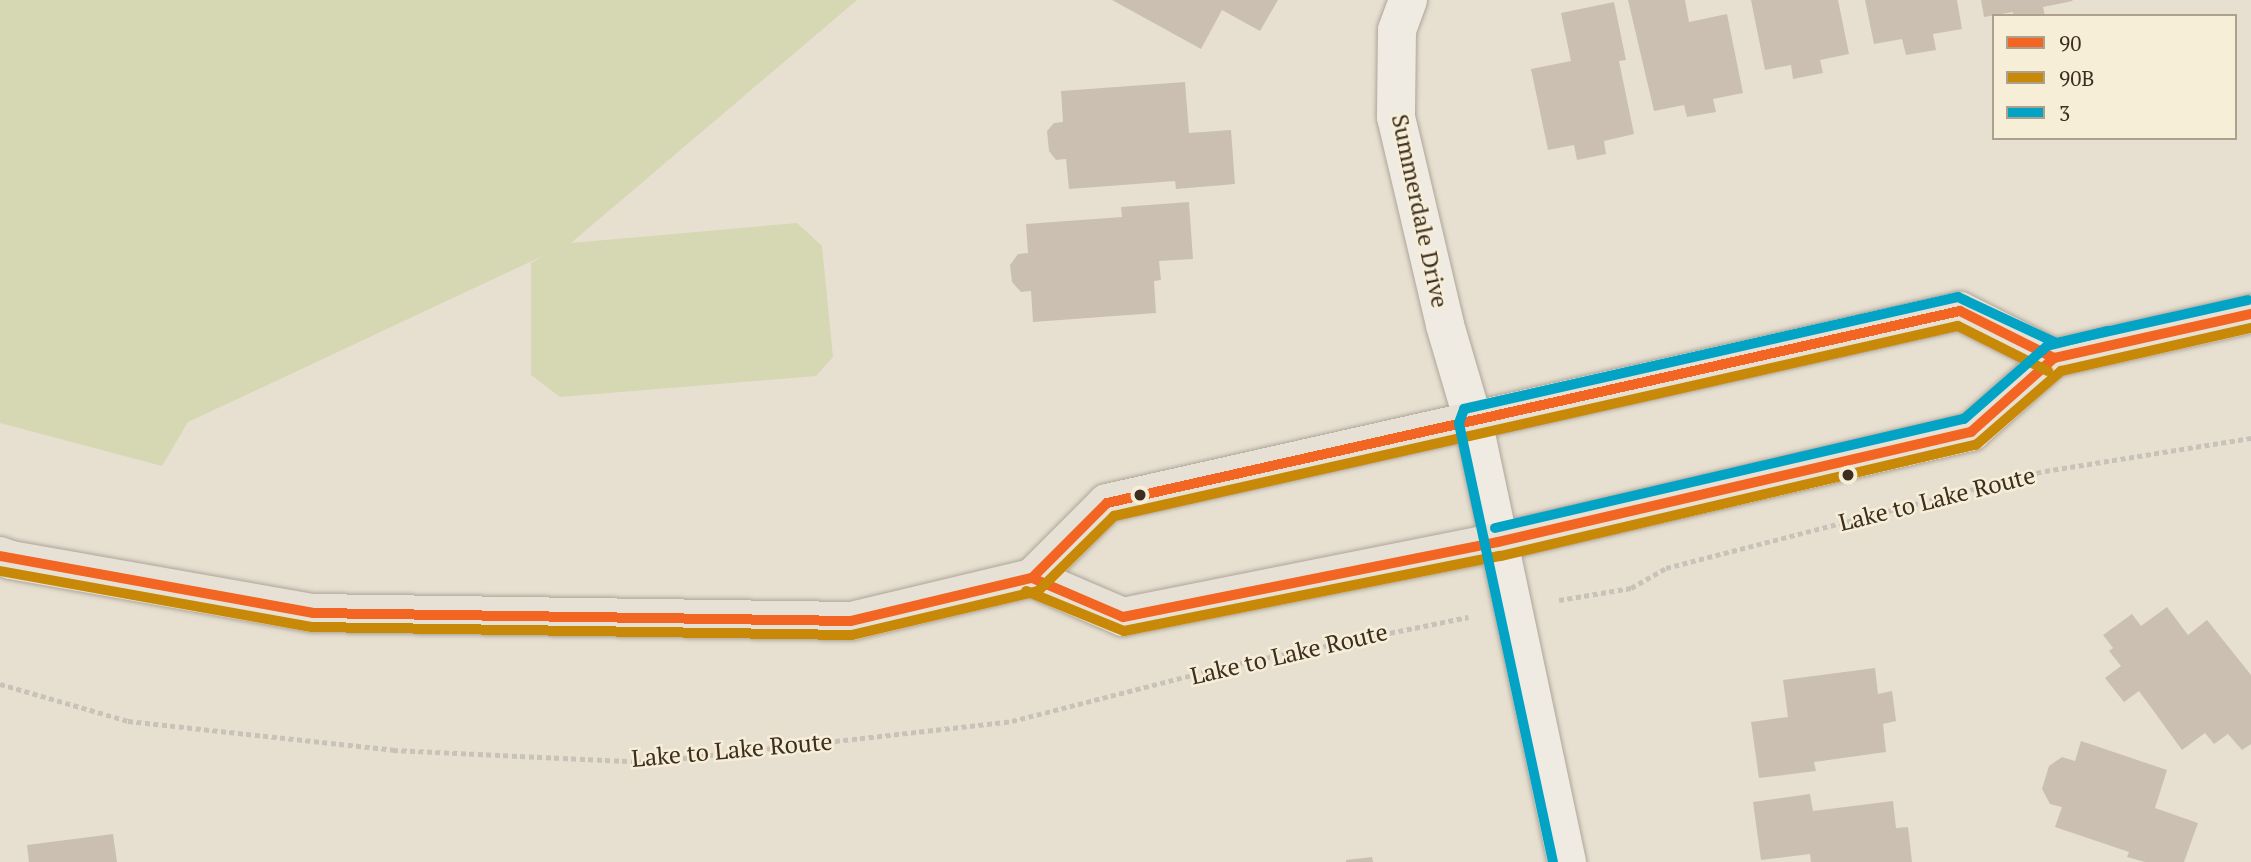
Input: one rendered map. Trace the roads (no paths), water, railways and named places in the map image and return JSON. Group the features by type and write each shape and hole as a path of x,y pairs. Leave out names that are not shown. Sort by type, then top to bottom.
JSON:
{"main road":[{"path":"0,556 11,561 313,613 851,621 1032,578 1107,503 1960,311 2053,358"},
{"path":"1032,578 1123,617 1498,542 1971,432 2053,358 2251,314"}],"street":[{"name":"Summerdale Drive","path":"1408,0 1397,30 1396,117 1445,326 1473,420 1567,862"}]}
